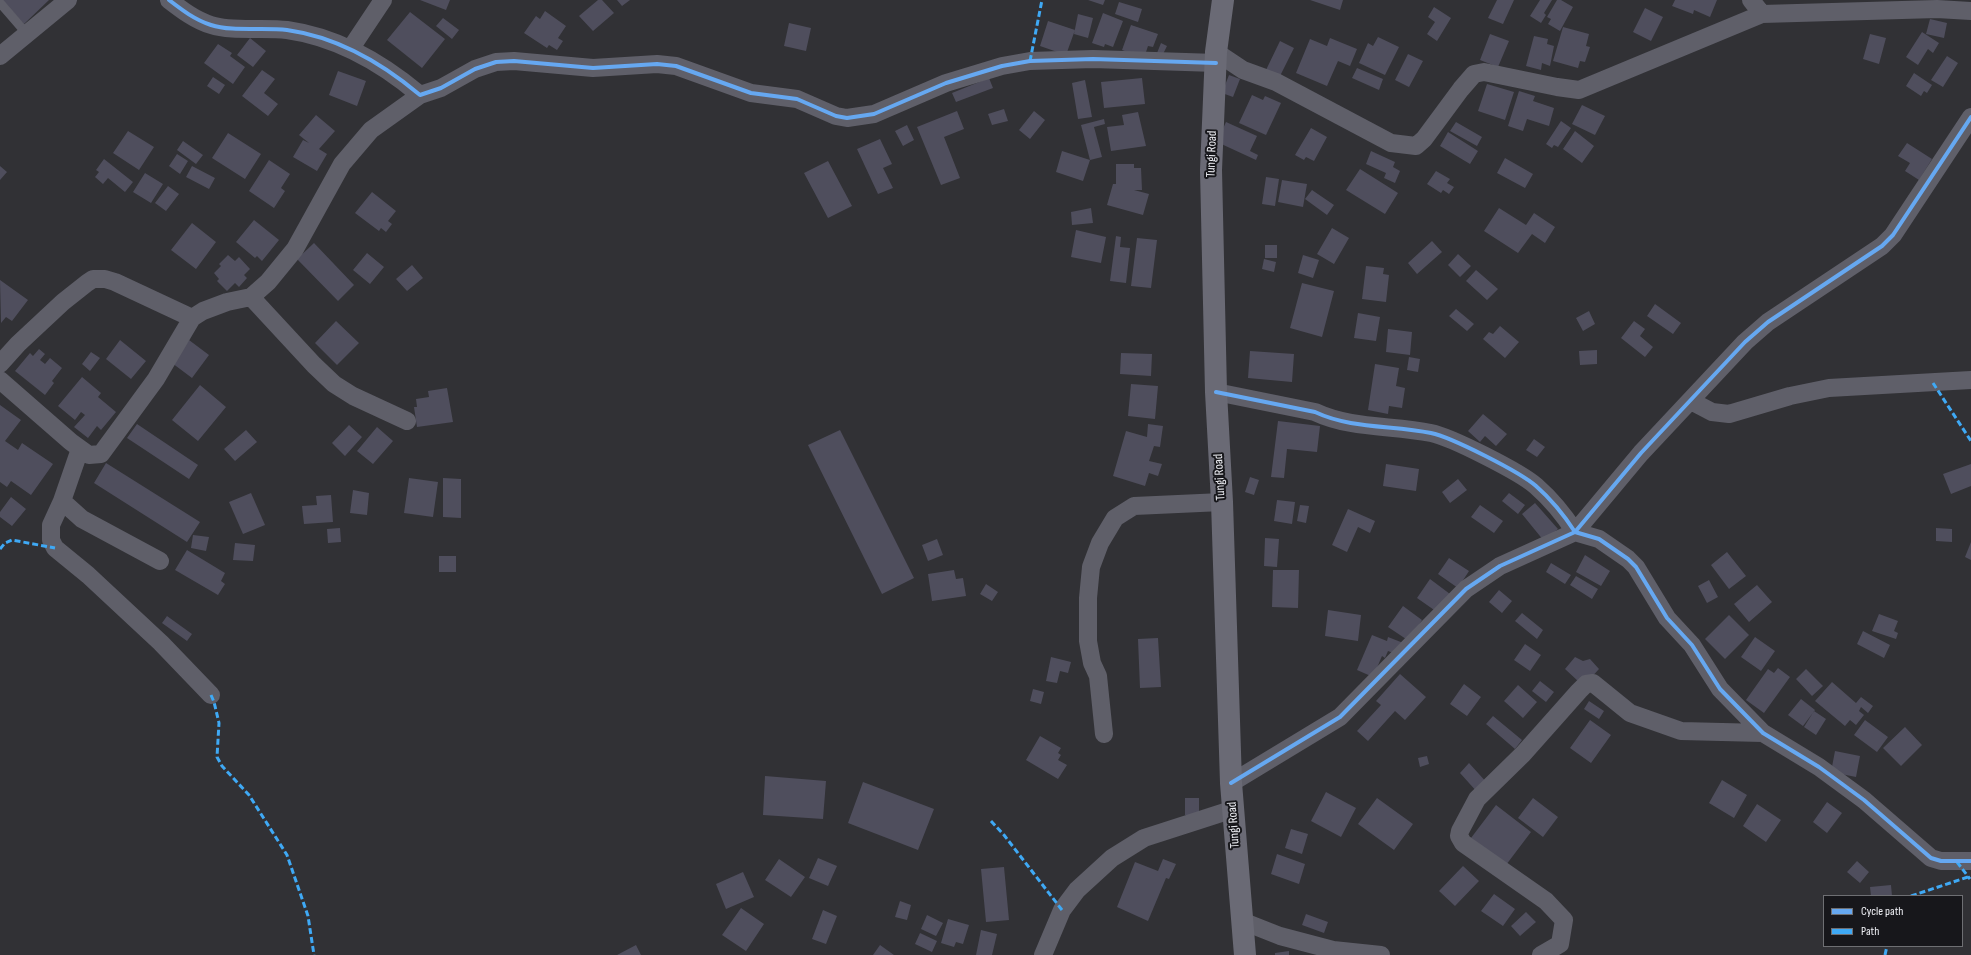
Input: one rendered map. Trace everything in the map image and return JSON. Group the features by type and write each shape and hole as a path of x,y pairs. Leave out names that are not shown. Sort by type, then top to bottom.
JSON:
{"main road":[{"name":"Tungi Road","path":"1223,0 1216,57 1211,170 1216,392 1222,502 1231,783 1245,955"}],"street":[{"path":"0,56 68,0"},
{"path":"169,0 194,18 211,25 286,30 351,48 400,78 420,95"},
{"path":"351,48 383,0"},
{"path":"1751,0 1762,14"},
{"path":"0,380 80,449 90,455 101,454 156,379 192,318 203,311 227,302 252,297 268,282 295,248 342,164 371,130 420,95 441,88 475,69 496,62 514,61 593,68 657,64 676,66 751,93 797,99 836,116 847,118 874,114 946,83 1002,66 1030,61 1216,57 1243,70 1276,82 1392,143 1416,146 1424,139 1474,74 1484,72 1579,90 1762,14 1937,5 1971,11"},
{"path":"1231,783 1340,717 1466,589 1500,566 1575,532 1641,453 1691,400 1730,355 1768,322 1882,246 1893,235 1971,117"},
{"path":"0,364 18,344 63,302 93,279 105,279 115,282 192,318"},
{"path":"252,297 314,365 334,384 353,396 407,422"},
{"path":"1691,400 1712,412 1729,414 1790,396 1829,388 1971,380"},
{"path":"1216,392 1315,412 1328,419 1354,424 1432,433 1469,449 1535,485 1562,512 1575,532 1599,539 1636,566 1667,618 1692,645 1720,689 1763,733 1819,767 1864,800 1930,858 1941,861 1971,861"},
{"path":"80,449 62,501 51,525 51,540 55,548 88,575 162,644 211,695"},
{"path":"62,501 82,519 160,561"},
{"path":"1104,734 1098,676 1092,663 1088,641 1088,598 1091,567 1100,544 1114,518 1134,506 1222,502"},
{"path":"1541,955 1560,944 1564,920 1546,901 1463,843 1459,836 1460,831 1477,799 1523,754 1578,691 1586,684 1593,683 1630,713 1681,730 1763,733"},
{"path":"1043,955 1062,910 1077,890 1112,858 1144,838 1234,809"},
{"path":"1242,921 1280,936 1333,950 1381,955"}],"lane":[{"path":"0,3 27,34"}],"building":[{"path":"2,0 49,0 24,24"},
{"path":"420,0 450,0 446,10"},
{"path":"598,0 602,0 614,13 593,31 579,16"},
{"path":"617,0 630,0 622,6"},
{"path":"1088,0 1105,0 1103,5"},
{"path":"1310,0 1343,0 1340,10"},
{"path":"1497,0 1514,0 1503,24 1488,18"},
{"path":"1540,0 1552,0 1544,13 1546,15 1541,23 1530,16"},
{"path":"1557,0 1561,0 1573,7 1560,31 1548,24 1551,19 1547,17"},
{"path":"1675,0 1717,0 1710,17 1694,10 1693,14 1672,6"},
{"path":"1119,2 1142,9 1138,22 1115,14"},
{"path":"1434,7 1451,18 1437,41 1427,34 1435,22 1428,17"},
{"path":"1645,8 1663,17 1651,41 1633,32"},
{"path":"545,11 566,26 558,38 563,41 557,50 549,45 547,48 524,33 536,16 540,19"},
{"path":"410,12 445,39 422,68 387,40"},
{"path":"1103,13 1123,21 1113,47 1105,44 1104,47 1092,43"},
{"path":"1078,14 1093,18 1088,38 1074,34"},
{"path":"443,18 459,30 452,39 436,26"},
{"path":"1930,19 1947,23 1944,38 1926,34"},
{"path":"1048,21 1075,30 1066,55 1040,46"},
{"path":"789,23 811,28 806,51 784,46"},
{"path":"1131,25 1158,34 1153,47 1148,46 1144,58 1122,50"},
{"path":"1563,27 1589,34 1586,46 1590,47 1585,62 1580,61 1578,68 1553,61"},
{"path":"1922,32 1939,43 1933,53 1928,49 1918,65 1906,57"},
{"path":"1490,34 1509,41 1498,67 1480,60"},
{"path":"1870,34 1886,38 1879,64 1863,59"},
{"path":"1534,36 1548,39 1547,44 1554,46 1550,66 1542,63 1541,70 1526,66"},
{"path":"1378,37 1399,47 1385,75 1359,63 1368,43 1373,46"},
{"path":"250,38 266,51 253,67 237,55"},
{"path":"1330,38 1357,49 1350,66 1338,61 1327,86 1296,73 1310,39 1327,46"},
{"path":"1280,41 1294,48 1280,76 1266,70"},
{"path":"1161,43 1167,46 1162,56 1157,53"},
{"path":"218,44 232,53 230,56 245,67 233,84 204,63"},
{"path":"1408,54 1423,61 1409,87 1395,80"},
{"path":"1947,56 1958,63 1943,87 1931,80"},
{"path":"1357,68 1383,79 1379,90 1352,78"},
{"path":"262,70 275,79 264,93 278,104 268,116 242,96"},
{"path":"338,71 366,81 357,106 329,95"},
{"path":"1914,73 1932,85 1927,93 1924,91 1921,96 1906,86"},
{"path":"1229,75 1240,79 1233,97 1222,93"},
{"path":"213,77 225,85 219,94 207,86"},
{"path":"989,78 993,88 956,102 952,93"},
{"path":"1142,78 1145,104 1104,108 1101,82"},
{"path":"1085,80 1092,117 1078,119 1072,83"},
{"path":"1487,84 1514,92 1505,120 1478,111"},
{"path":"1519,91 1535,96 1533,101 1554,108 1549,126 1527,119 1523,131 1508,126"},
{"path":"1252,95 1263,100 1265,96 1281,103 1266,135 1239,123"},
{"path":"1582,105 1605,116 1595,135 1572,124"},
{"path":"1004,109 1008,121 992,125 988,114"},
{"path":"957,111 964,129 944,137 960,178 941,185 917,127"},
{"path":"1034,111 1045,120 1030,139 1019,130"},
{"path":"1138,112 1146,146 1111,151 1107,127 1124,125 1122,115"},
{"path":"316,115 335,131 319,149 327,154 317,171 293,157 303,140 309,143 299,135"},
{"path":"1104,119 1105,124 1094,127 1102,157 1090,160 1081,125"},
{"path":"1561,121 1571,128 1558,147 1554,145 1552,148 1546,144"},
{"path":"1226,122 1257,136 1250,151 1258,155 1256,160 1217,142"},
{"path":"1456,122 1482,137 1477,146 1450,131"},
{"path":"907,125 914,140 903,146 895,131"},
{"path":"1311,128 1327,137 1314,161 1306,157 1304,160 1295,155"},
{"path":"128,131 154,147 139,170 113,153"},
{"path":"1575,131 1594,146 1582,163 1563,149"},
{"path":"1448,132 1478,151 1470,164 1440,146"},
{"path":"228,133 261,154 245,179 212,158"},
{"path":"880,139 892,164 883,168 893,188 878,194 857,149"},
{"path":"183,141 203,155 196,164 177,150"},
{"path":"1907,143 1932,159 1919,180 1905,171 1910,163 1898,156"},
{"path":"1062,151 1090,160 1083,181 1056,172"},
{"path":"1371,151 1395,162 1393,167 1400,171 1395,183 1384,178 1386,173 1366,164"},
{"path":"177,154 188,161 180,174 169,166"},
{"path":"1505,158 1533,174 1525,188 1497,173"},
{"path":"104,159 133,182 125,192 108,178 103,184 95,177 99,172 96,170"},
{"path":"269,160 290,174 281,188 285,191 274,208 249,191"},
{"path":"828,161 852,206 828,218 804,173"},
{"path":"1116,164 1134,164 1134,168 1141,168 1142,190 1134,190 1149,194 1143,215 1107,205 1113,184 1116,184"},
{"path":"0,166 7,172 0,180"},
{"path":"192,166 215,178 209,189 186,177"},
{"path":"1360,169 1398,193 1385,214 1346,190"},
{"path":"1436,171 1450,179 1447,183 1454,187 1449,194 1443,190 1441,193 1427,184"},
{"path":"145,173 163,184 151,203 133,192"},
{"path":"1266,177 1279,179 1275,206 1262,204"},
{"path":"1282,180 1307,184 1303,207 1278,202"},
{"path":"168,186 179,194 166,211 155,203"},
{"path":"1312,190 1334,205 1327,215 1305,199"},
{"path":"372,192 396,211 388,221 392,224 386,232 381,228 379,231 355,213"},
{"path":"1091,208 1093,223 1072,225 1071,212"},
{"path":"1499,208 1526,225 1534,213 1555,227 1545,243 1532,234 1518,253 1484,231"},
{"path":"254,220 279,240 262,261 257,256 255,258 236,242"},
{"path":"192,223 216,242 196,269 171,250"},
{"path":"1332,228 1349,238 1334,264 1317,254"},
{"path":"1076,230 1106,237 1101,263 1071,257"},
{"path":"1116,236 1121,237 1120,247 1130,248 1126,283 1110,281"},
{"path":"1137,238 1157,240 1151,288 1131,286"},
{"path":"1432,241 1442,252 1417,274 1408,263"},
{"path":"314,243 354,285 338,301 297,259"},
{"path":"1265,245 1277,245 1277,258 1265,258"},
{"path":"367,253 384,267 370,284 353,270"},
{"path":"1458,254 1471,266 1460,277 1448,265"},
{"path":"228,255 235,261 239,257 250,269 244,275 247,278 239,287 235,283 227,291 217,281 219,279 214,273 221,266 219,264"},
{"path":"1303,255 1319,260 1313,278 1298,273"},
{"path":"1264,259 1276,262 1274,272 1262,269"},
{"path":"412,265 423,278 407,291 396,279"},
{"path":"1366,266 1384,268 1383,274 1389,275 1386,302 1362,299"},
{"path":"1476,270 1498,289 1487,300 1466,281"},
{"path":"0,280 28,300 12,321 6,317 1,323"},
{"path":"1302,283 1334,291 1322,337 1290,328"},
{"path":"1655,304 1681,323 1673,334 1647,316"},
{"path":"1456,309 1474,324 1467,331 1449,316"},
{"path":"1589,311 1595,324 1583,331 1576,318"},
{"path":"1358,313 1380,317 1376,341 1354,338"},
{"path":"336,321 359,343 337,365 315,343"},
{"path":"1634,321 1645,329 1640,336 1653,347 1645,357 1621,338"},
{"path":"1500,326 1519,342 1505,358 1483,339 1489,332 1493,334"},
{"path":"1388,329 1412,332 1410,355 1386,352"},
{"path":"120,340 146,361 131,379 106,359"},
{"path":"189,340 209,355 192,378 172,363"},
{"path":"39,349 45,354 40,360 45,364 50,358 62,368 52,381 54,383 45,395 15,371 30,353 33,356"},
{"path":"1597,350 1597,364 1580,365 1579,351"},
{"path":"1250,351 1294,354 1292,382 1248,378"},
{"path":"91,352 100,358 90,371 82,364"},
{"path":"1121,353 1152,354 1151,376 1120,374"},
{"path":"1409,357 1420,359 1418,372 1407,370"},
{"path":"1375,364 1399,368 1396,386 1405,388 1402,408 1389,406 1388,414 1368,410"},
{"path":"82,377 101,393 98,397 116,412 101,430 97,426 88,438 74,427 85,415 81,412 75,420 58,406"},
{"path":"1131,384 1158,386 1155,419 1128,416"},
{"path":"200,385 226,407 198,441 172,420"},
{"path":"447,388 453,422 417,427 414,407 417,407 416,399 429,397 428,391"},
{"path":"0,405 21,420 5,441 18,450 22,443 53,464 31,495 11,481 7,487 0,482"},
{"path":"1483,414 1507,434 1496,446 1485,436 1480,442 1468,431"},
{"path":"1278,421 1320,426 1317,452 1287,449 1284,478 1271,477"},
{"path":"137,424 198,465 189,479 127,438"},
{"path":"1148,424 1163,426 1160,447 1154,446 1149,461 1162,464 1158,476 1149,473 1145,486 1113,476 1126,431 1147,437"},
{"path":"349,425 362,437 345,456 332,443"},
{"path":"377,427 393,441 373,464 357,451"},
{"path":"246,430 257,442 235,461 224,449"},
{"path":"840,430 914,578 882,594 808,445"},
{"path":"1534,439 1545,447 1537,457 1526,450"},
{"path":"106,463 200,522 187,542 94,483"},
{"path":"1386,464 1419,469 1416,491 1383,486"},
{"path":"1971,464 1971,486 1951,494 1943,474"},
{"path":"1250,477 1259,480 1254,495 1245,492"},
{"path":"409,478 438,482 433,517 404,513"},
{"path":"443,478 461,479 461,518 443,517"},
{"path":"1458,479 1467,490 1450,503 1442,492"},
{"path":"353,490 369,493 367,515 350,513"},
{"path":"251,493 265,525 243,534 229,502"},
{"path":"1509,493 1525,505 1518,514 1502,501"},
{"path":"331,495 333,522 304,524 302,506 317,505 316,496"},
{"path":"11,497 26,509 12,526 0,517 0,512"},
{"path":"1277,500 1295,502 1292,524 1274,521"},
{"path":"1535,503 1558,529 1544,541 1522,514"},
{"path":"1300,505 1309,506 1306,523 1297,521"},
{"path":"1480,505 1503,521 1494,533 1471,517"},
{"path":"1348,509 1375,521 1370,533 1358,527 1347,552 1332,545"},
{"path":"340,528 341,542 328,543 327,529"},
{"path":"1936,528 1952,529 1952,542 1936,541"},
{"path":"193,535 209,537 206,551 191,548"},
{"path":"1265,538 1279,539 1277,567 1264,566"},
{"path":"937,539 943,555 928,561 922,545"},
{"path":"1971,542 1971,560 1965,557"},
{"path":"235,543 255,545 253,561 233,560"},
{"path":"187,550 225,573 221,581 225,584 218,595 175,570"},
{"path":"1727,552 1746,576 1729,589 1711,565"},
{"path":"1585,555 1610,571 1601,586 1576,572"},
{"path":"439,556 456,556 456,572 439,572"},
{"path":"1449,558 1469,571 1458,588 1438,574"},
{"path":"1551,563 1571,575 1565,584 1546,572"},
{"path":"954,570 956,579 963,578 966,596 932,601 928,574"},
{"path":"1273,570 1299,570 1298,608 1272,607"},
{"path":"1576,576 1598,589 1592,599 1570,585"},
{"path":"1430,579 1450,594 1437,612 1417,598"},
{"path":"1709,580 1718,597 1707,603 1698,586"},
{"path":"986,584 998,592 992,601 980,594"},
{"path":"1757,585 1772,602 1749,622 1734,604"},
{"path":"1499,590 1512,601 1502,613 1489,602"},
{"path":"1403,606 1422,620 1417,628 1412,643 1388,627"},
{"path":"1328,610 1361,615 1358,641 1325,636"},
{"path":"1522,613 1543,630 1537,639 1515,621"},
{"path":"1879,614 1898,621 1894,631 1898,633 1896,639 1872,631"},
{"path":"1729,615 1749,635 1725,659 1705,639"},
{"path":"167,616 192,634 187,641 162,623"},
{"path":"1863,631 1890,645 1884,658 1857,644"},
{"path":"1372,635 1387,641 1388,637 1411,646 1406,658 1388,651 1385,658 1382,656 1373,677 1357,670"},
{"path":"1755,637 1775,651 1761,671 1741,657"},
{"path":"1158,638 1161,687 1140,688 1138,639"},
{"path":"1525,644 1541,655 1530,671 1514,660"},
{"path":"1051,657 1071,662 1068,673 1060,671 1057,683 1046,681"},
{"path":"1575,657 1583,661 1590,659 1599,669 1589,680 1579,682 1565,669"},
{"path":"1778,668 1790,677 1764,713 1746,700 1768,669 1774,673"},
{"path":"1806,669 1823,686 1812,696 1796,679"},
{"path":"1400,674 1426,697 1405,720 1395,711 1368,741 1357,731 1381,705 1376,701"},
{"path":"1540,681 1554,692 1546,702 1532,691"},
{"path":"1832,682 1856,703 1861,697 1873,706 1868,713 1861,707 1859,711 1864,715 1856,725 1850,720 1845,726 1815,701"},
{"path":"1464,684 1481,697 1467,716 1450,704"},
{"path":"1518,685 1537,702 1523,718 1504,701"},
{"path":"1033,689 1044,692 1041,704 1030,701"},
{"path":"1801,699 1815,710 1803,726 1788,715"},
{"path":"1589,701 1604,711 1599,719 1584,709"},
{"path":"1814,711 1826,719 1816,735 1804,727"},
{"path":"1493,716 1522,740 1515,749 1486,724"},
{"path":"1590,720 1611,735 1591,763 1570,748"},
{"path":"1865,720 1888,737 1877,752 1854,735"},
{"path":"1905,727 1922,745 1901,766 1883,748"},
{"path":"1040,736 1061,748 1058,753 1061,755 1058,760 1067,765 1058,779 1026,760"},
{"path":"1835,751 1860,756 1856,777 1831,772"},
{"path":"1427,756 1429,764 1420,767 1418,758"},
{"path":"1469,763 1488,784 1478,793 1460,773"},
{"path":"765,776 826,781 823,819 763,815"},
{"path":"1722,780 1747,795 1734,818 1709,803"},
{"path":"863,782 934,809 918,850 848,823"},
{"path":"1326,792 1356,808 1341,837 1311,821"},
{"path":"1185,798 1199,798 1199,815 1185,815"},
{"path":"1377,798 1413,824 1394,850 1358,824"},
{"path":"1533,798 1558,817 1543,837 1518,818"},
{"path":"1827,802 1842,813 1827,833 1813,822"},
{"path":"1757,804 1781,820 1766,842 1743,826"},
{"path":"1496,805 1531,832 1506,865 1471,838"},
{"path":"1291,829 1308,834 1302,854 1285,848"},
{"path":"1277,854 1305,864 1299,884 1271,874"},
{"path":"818,858 837,866 828,886 809,878"},
{"path":"779,859 805,877 791,897 765,880"},
{"path":"1163,859 1176,864 1169,879 1166,878 1148,921 1117,907 1135,862 1158,871"},
{"path":"1857,861 1869,872 1860,883 1847,872"},
{"path":"1463,866 1479,881 1455,906 1439,891"},
{"path":"1004,867 1009,920 986,922 981,869"},
{"path":"743,872 754,897 726,909 716,884"},
{"path":"1891,885 1892,895 1871,895 1870,887"},
{"path":"1494,894 1515,909 1503,926 1481,911"},
{"path":"900,901 911,905 907,920 895,917"},
{"path":"741,908 764,924 746,951 722,935"},
{"path":"823,910 837,916 826,944 812,939"},
{"path":"1526,912 1536,922 1520,936 1511,926"},
{"path":"1306,914 1328,922 1324,933 1302,925"},
{"path":"927,915 943,923 936,936 921,929"},
{"path":"948,919 969,925 963,944 956,942 954,947 941,943"},
{"path":"981,930 997,934 992,955 976,955"},
{"path":"920,933 937,941 932,952 915,944"},
{"path":"636,945 641,955 617,955"},
{"path":"880,945 894,955 873,955"},
{"path":"1289,951 1289,955 1275,955 1275,953"}],"marked path":[{"path":"1030,61 1042,0"},
{"path":"1933,383 1971,441"},
{"path":"0,549 5,543 12,540 55,548"},
{"path":"211,695 219,723 217,757 222,766 249,795 287,855 308,916 314,955"},
{"path":"991,821 1004,835 1062,910"},
{"path":"1957,862 1970,879"},
{"path":"1914,895 1968,877"},
{"path":"1885,955 1887,947"}],"cycle path":[{"path":"169,0 194,18 211,25 238,29 287,30 306,33 341,45 390,72 420,95 441,88 475,69 496,62 514,61 593,68 657,64 676,66 751,93 797,99 836,116 847,118 874,114 946,83 1002,66 1030,61 1093,59 1216,63"},
{"path":"1231,783 1340,717 1466,589 1500,566 1575,532 1641,453 1745,342 1768,322 1882,246 1893,235 1971,117"},
{"path":"1216,392 1315,412 1357,424 1431,433 1454,441 1516,472 1536,486 1547,497 1575,532 1599,539 1628,559 1636,567 1667,618 1692,645 1720,689 1763,733 1819,767 1864,800 1931,858 1941,861 1971,861"}]}
